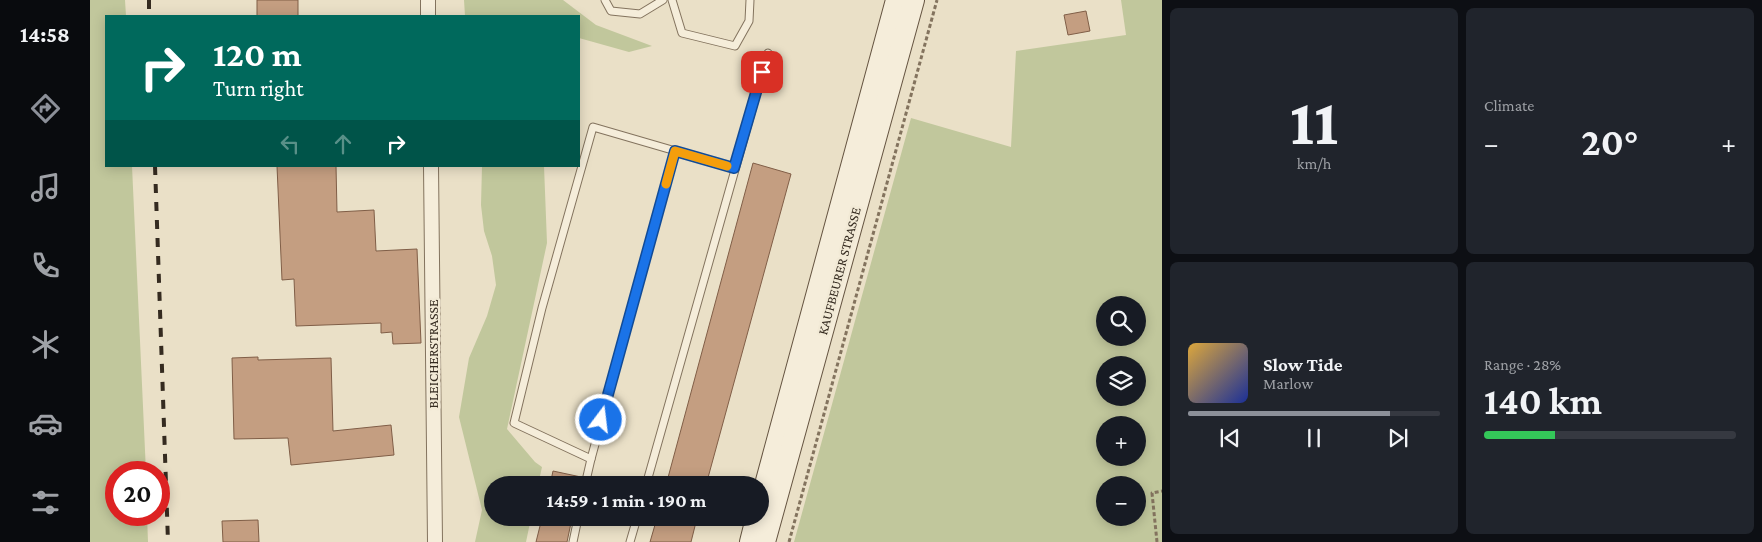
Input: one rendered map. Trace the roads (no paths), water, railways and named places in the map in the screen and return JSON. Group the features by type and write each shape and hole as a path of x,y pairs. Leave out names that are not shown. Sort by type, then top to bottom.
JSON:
{"main road":[{"name":"KAUFBEURER STRASSE","path":"767,476 896,0"},
{"name":"KAUFBEURER STRASSE","path":"765,542 914,0"},
{"path":"750,542 754,526"}],"street":[{"path":"428,0 428,15"},
{"name":"BLEICHERSTRASSE","path":"432,167 435,542"}],"lane":[{"path":"605,0 612,11 640,14 662,0"},
{"path":"672,0 682,33 735,46 749,21 755,0"},
{"path":"749,21 750,0"},
{"path":"648,476 768,53"},
{"path":"591,458 514,423 542,308 593,128 734,168"},
{"path":"587,476 675,151"},
{"path":"573,542 576,526"},
{"path":"630,542 635,526"}],"railway":[{"path":"149,0 149,15"},
{"path":"155,167 168,542"}]}
